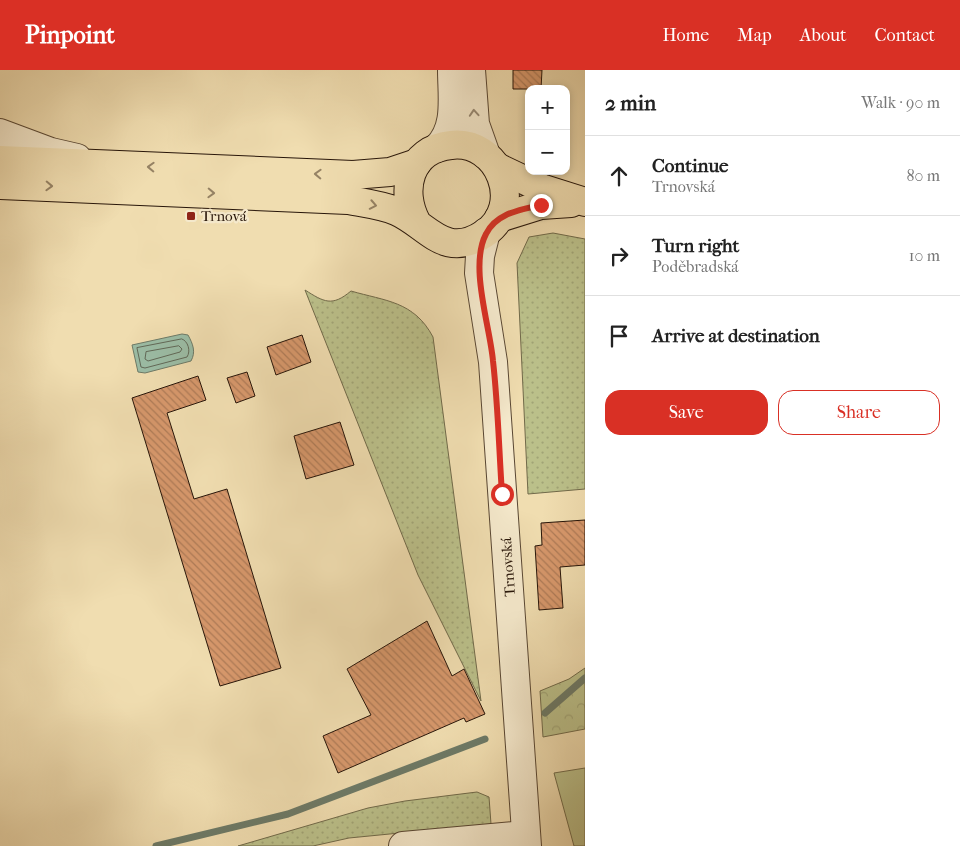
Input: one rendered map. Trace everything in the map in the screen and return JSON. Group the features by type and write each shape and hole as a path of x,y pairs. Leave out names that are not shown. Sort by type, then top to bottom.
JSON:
{"main road":[{"path":"0,160 354,175 390,172 450,145 463,145 541,188 585,203"},
{"path":"417,223 408,200 408,187 427,156"},
{"path":"492,161 504,180 506,193 493,225"},
{"path":"0,185 348,200 383,207 417,223 437,239 450,242 475,239 493,225 541,205 585,203"}],"street":[{"path":"427,156 446,138 451,124 452,70"},
{"path":"471,70 475,124 492,161"},
{"path":"0,133 51,152 125,166"},
{"name":"Trnovská","path":"493,225 480,256 481,289 493,362 526,840"},
{"name":"Trnovská","path":"450,242 466,260 481,289"},
{"path":"403,846 526,840"}],"green space":[{"path":"553,233 585,239 585,489 528,494 517,263 529,237"},
{"path":"305,290 328,301 338,299 351,291 398,304 417,316 433,337 481,701 418,575"},
{"path":"585,668 585,729 543,737 540,691 569,679"},
{"path":"585,768 585,846 574,846 554,773"},
{"path":"477,792 489,797 491,824 349,838 313,846 238,846 368,808 405,801"}],"water":[{"path":"182,334 188,335 194,351 191,361 145,373 138,372 132,345"}],"building":[{"path":"513,70 542,70 541,85 525,85 525,89 513,89"},
{"path":"302,335 311,362 276,375 267,347"},
{"path":"247,372 255,396 236,403 227,378"},
{"path":"198,376 206,400 167,413 194,499 227,489 281,668 220,686 132,398"},
{"path":"340,422 354,465 306,479 294,436"},
{"path":"585,520 585,565 560,567 563,608 539,610 535,546 542,545 541,523"},
{"path":"427,621 452,676 464,669 485,714 466,722 464,718 338,773 323,736 371,715 347,669"}],"waterway":[{"path":"545,713 585,678"},
{"path":"156,846 288,814 485,739"}],"place":[{"name":"Trnová","path":"191,216"}],"route":[{"path":"502,494 493,362 490,330 479,273 480,256 486,232 499,218 541,205"}]}
